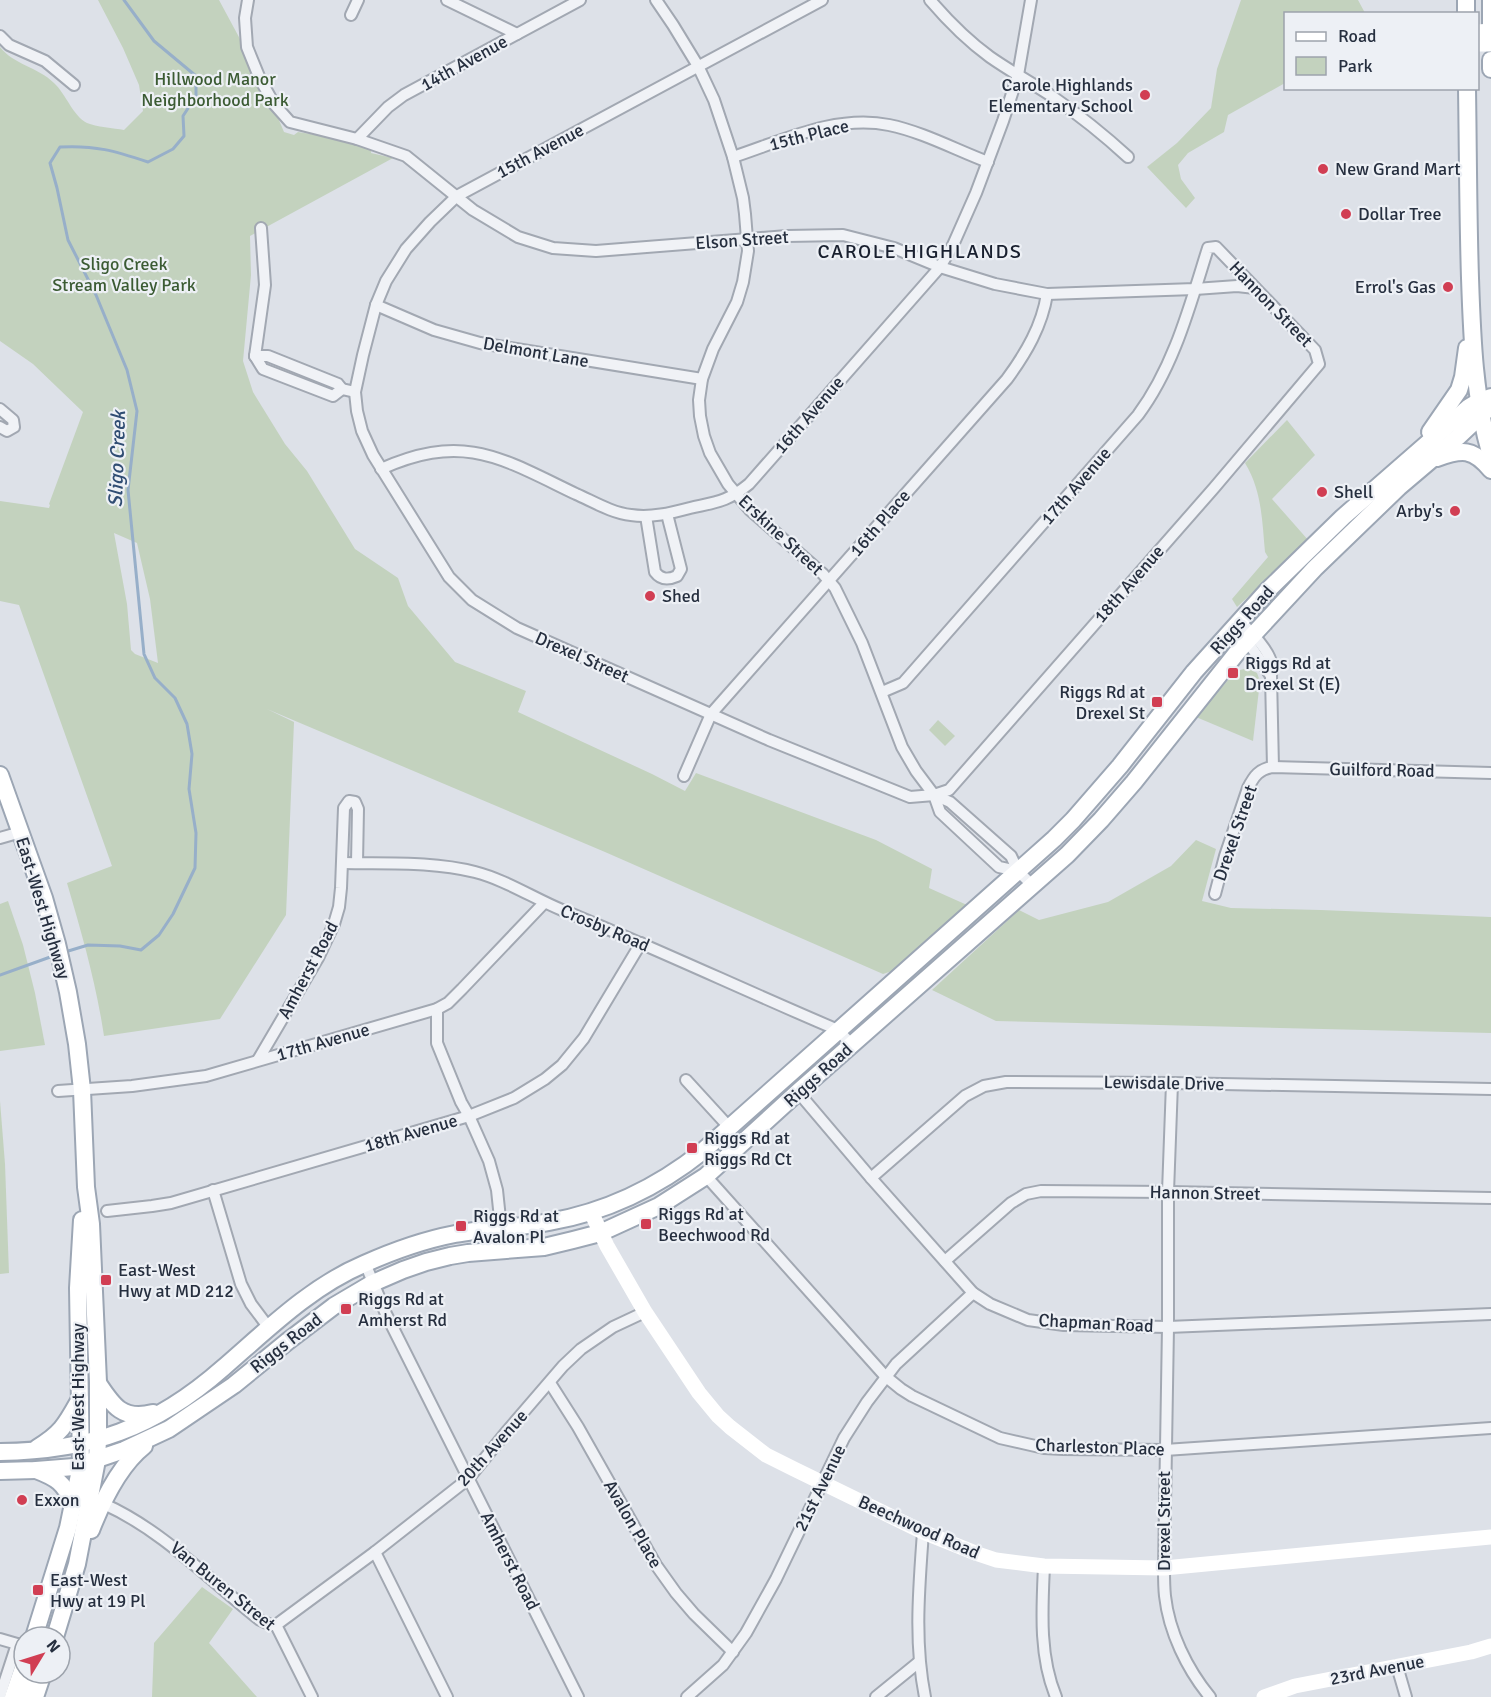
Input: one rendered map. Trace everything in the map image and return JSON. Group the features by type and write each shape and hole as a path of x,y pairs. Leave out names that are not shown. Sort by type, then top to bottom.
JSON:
{"main road":[{"path":"1491,0 1491,29"},
{"path":"1491,60 1491,69"},
{"path":"1467,90 1475,366 1486,405 1491,456"},
{"path":"1410,458 1459,390 1472,314"},
{"name":"Riggs Road","path":"0,1452 30,1452 81,1444 145,1422 174,1406 222,1370 269,1328 329,1282 365,1263 437,1238 477,1230 550,1222 591,1212 627,1199 663,1179 695,1157 1031,861 1073,820 1120,766 1194,672 1267,591 1314,545 1375,488 1469,407 1486,405"},
{"name":"Riggs Road","path":"0,1471 36,1470 89,1462 124,1450 169,1429 234,1385 318,1317 373,1283 426,1262 450,1256 544,1247 600,1233 659,1206 706,1176 1072,851 1134,782 1212,682 1250,638 1315,568 1399,487 1431,460 1486,405"},
{"path":"1431,460 1455,451 1464,451 1479,457 1491,470"},
{"name":"East-West Highway","path":"0,775 44,898 63,969 82,1090 86,1187 91,1224 98,1382 98,1439 73,1503 68,1528 38,1625"},
{"name":"East-West Highway","path":"59,1625 77,1564 89,1462 81,1444 78,1288 86,1187"},
{"path":"98,1382 111,1403 127,1414 140,1416 174,1406"},
{"path":"30,1452 60,1433 81,1398"},
{"path":"77,1564 94,1521 127,1462 138,1451 169,1429"},
{"path":"36,1470 61,1483 68,1491 73,1503"},
{"path":"48,1625 53,1608 50,1586"}],"street":[{"name":"Elson Street","path":"248,0 245,18 247,47 260,79 274,104 290,122 357,139 406,156 481,215 519,237 537,244 565,250 596,251 808,235 843,235 894,248 940,267 995,284 1047,294 1195,290 1237,286 1255,288"},
{"path":"351,15 358,0"},
{"path":"447,0 517,34"},
{"name":"14th Avenue","path":"357,139 388,107 405,95 580,0"},
{"name":"Erskine Street","path":"656,0 698,66 721,118 743,198 748,239 743,282 737,302 712,349 702,379 699,400 704,436 716,465 736,494 750,510 829,580 853,622 902,747 934,795"},
{"name":"15th Avenue","path":"356,392 376,305 386,281 406,249 457,196 822,0"},
{"path":"930,0 971,42 1083,118 1128,157"},
{"name":"16th Avenue","path":"381,469 423,453 478,452 520,466 610,509 631,515 667,514 726,500 736,494 748,484 940,267 964,221 988,162 1018,75 1031,0"},
{"path":"0,36 9,45 45,61 74,85"},
{"name":"15th Place","path":"733,157 828,126 861,123 889,125 988,162"},
{"path":"261,228 265,285 255,356 268,357 338,384 342,389 356,392"},
{"name":"Hannon Street","path":"1216,247 1315,350 1319,364"},
{"name":"17th Avenue","path":"882,692 903,683 1138,415 1154,392 1167,366 1208,248 1216,247"},
{"name":"16th Place","path":"684,777 711,714 1007,379 1021,360 1040,324 1047,294"},
{"name":"Delmont Lane","path":"376,305 434,330 480,343 702,379"},
{"name":"18th Avenue","path":"934,795 948,790 1214,489 1319,364"},
{"name":"Drexel Street","path":"356,392 357,411 362,432 381,469 449,577 472,600 517,628 711,714 910,797 934,795"},
{"path":"0,409 13,420 14,427 7,431 0,427"},
{"path":"646,516 655,572 659,577 671,579 677,576 681,569 667,514"},
{"name":"Drexel Street","path":"1215,894 1248,788 1252,780 1263,769 1273,767 1271,676 1250,638 1237,626"},
{"name":"Guilford Road","path":"1273,767 1491,773"},
{"path":"934,795 940,812 999,867 1018,871 1033,886"},
{"name":"Amherst Road","path":"258,1060 318,958 334,924 340,897 343,863 344,808 349,801 357,805 358,809 357,863"},
{"path":"0,838 21,832"},
{"name":"Crosby Road","path":"343,863 436,866 473,871 505,882 544,903 838,1030 852,1045"},
{"name":"17th Avenue","path":"58,1091 187,1080 206,1076 437,1009 448,1003 544,903"},
{"name":"18th Avenue","path":"107,1211 161,1205 469,1116 514,1098 545,1079 562,1065 584,1038 641,943"},
{"path":"437,1009 437,1043 461,1102 484,1148 493,1174 501,1228"},
{"path":"686,1080 729,1127"},
{"name":"Lewisdale Drive","path":"871,1178 965,1096 984,1086 1006,1082 1491,1089"},
{"name":"Drexel Street","path":"1172,1083 1168,1192 1165,1596 1172,1627 1191,1672 1210,1697"},
{"name":"Chapman Road","path":"798,1092 973,1293 990,1304 1028,1320 1064,1325 1168,1327 1491,1314"},
{"name":"Charleston Place","path":"706,1176 885,1376 901,1389 933,1407 1000,1438 1044,1448 1165,1450 1491,1428"},
{"path":"213,1190 241,1284 251,1304 269,1328"},
{"name":"Hannon Street","path":"945,1261 1011,1203 1026,1194 1050,1190 1491,1198"},
{"name":"Beechwood Road","path":"591,1212 616,1264 699,1393 718,1416 742,1438 766,1455 960,1548 996,1560 1044,1566 1164,1568 1491,1537"},
{"name":"Amherst Road","path":"365,1263 386,1314 578,1697"},
{"name":"21st Avenue","path":"687,1697 723,1665 733,1652 777,1579 852,1424 885,1376 973,1293"},
{"name":"20th Avenue","path":"276,1625 375,1552 468,1479 580,1349 614,1327 645,1312"},
{"name":"Avalon Place","path":"550,1383 578,1427 656,1565 694,1614 733,1652"},
{"name":"Van Buren Street","path":"104,1504 127,1515 165,1540 260,1620 276,1625 312,1697"},
{"path":"923,1532 918,1605 919,1662 925,1697"},
{"path":"375,1552 447,1697"},
{"path":"1044,1566 1042,1613 1044,1647 1047,1671 1056,1697"},
{"name":"23rd Avenue","path":"1264,1697 1295,1686 1471,1652 1491,1646"},
{"path":"876,1697 919,1662"},
{"path":"0,1696 12,1665"},
{"path":"1397,1666 1406,1697"}],"green space":[{"path":"98,0 219,0 261,78 284,132 294,135 298,132 372,144 371,153 393,158 250,236 251,275 243,361 253,392 285,444 307,471 355,549 398,578 408,606 455,662 526,691 518,712 685,791 696,773 876,840 932,869 929,888 967,905 892,971 883,974 605,852 267,709 294,722 286,915 220,1019 104,1036 93,978 67,883 112,866 19,605 0,601 0,501 49,508 83,412 33,364 0,341 0,47 12,58 41,73 54,83 82,120 95,126 124,130 143,111 139,85","holes":["114,533 137,543 150,599 158,663 135,654 131,650 127,604"]},
{"path":"1241,0 1358,0 1364,12 1284,12 1284,84 1228,115 1224,132 1188,153 1178,165 1181,179 1195,198 1186,208 1147,167 1177,143 1211,108 1217,69"},
{"path":"1287,420 1315,455 1272,499 1309,541 1237,607 1232,599 1268,557 1265,552 1258,495 1245,463"},
{"path":"1248,668 1257,673 1260,681 1253,741 1196,717 1236,671"},
{"path":"938,720 955,736 945,746 929,730"},
{"path":"1196,840 1216,849 1202,901 1231,908 1491,917 1491,1033 996,1021 932,990 1019,910 1039,920 1108,902 1171,866"},
{"path":"8,901 23,945 45,1045 0,1051 0,904"},
{"path":"0,1101 9,1273 0,1274"},
{"path":"202,1587 233,1609 209,1643 257,1697 152,1697 154,1643"}],"waterway":[{"name":"Sligo Creek","path":"65,952 88,945 120,946 141,950 159,935 173,914 195,868 196,833 189,789 192,754 187,724 175,698 155,678 144,654 128,490 137,411 127,370 96,295 68,240 50,163 60,147 105,150 148,162 173,149 184,136 183,116 196,96 196,76 154,41 124,0"},
{"name":"Sligo Creek","path":"0,975 53,956"}],"place":[{"name":"Carole Highlands Elementary School","path":"1145,95"},
{"name":"New Grand Mart","path":"1323,169"},
{"name":"Dollar Tree","path":"1346,214"},
{"name":"Errol's Gas","path":"1448,287"},
{"name":"Shell","path":"1322,492"},
{"name":"Arby's","path":"1455,511"},
{"name":"Shed","path":"650,596"},
{"name":"Riggs Rd at Drexel St (E)","path":"1233,673"},
{"name":"Riggs Rd at Drexel St","path":"1157,702"},
{"name":"Riggs Rd at Riggs Rd Ct","path":"692,1148"},
{"name":"Riggs Rd at Beechwood Rd","path":"646,1224"},
{"name":"Riggs Rd at Avalon Pl","path":"461,1226"},
{"name":"East-West Hwy at MD 212","path":"106,1280"},
{"name":"Riggs Rd at Amherst Rd","path":"346,1309"},
{"name":"Exxon","path":"22,1500"},
{"name":"East-West Hwy at 19 Pl","path":"38,1590"}],"district":[{"name":"CAROLE HIGHLANDS","path":"920,251"}],"park label":[{"name":"Hillwood Manor Neighborhood Park","path":"215,89"},
{"name":"Sligo Creek Stream Valley Park","path":"124,274"}]}
